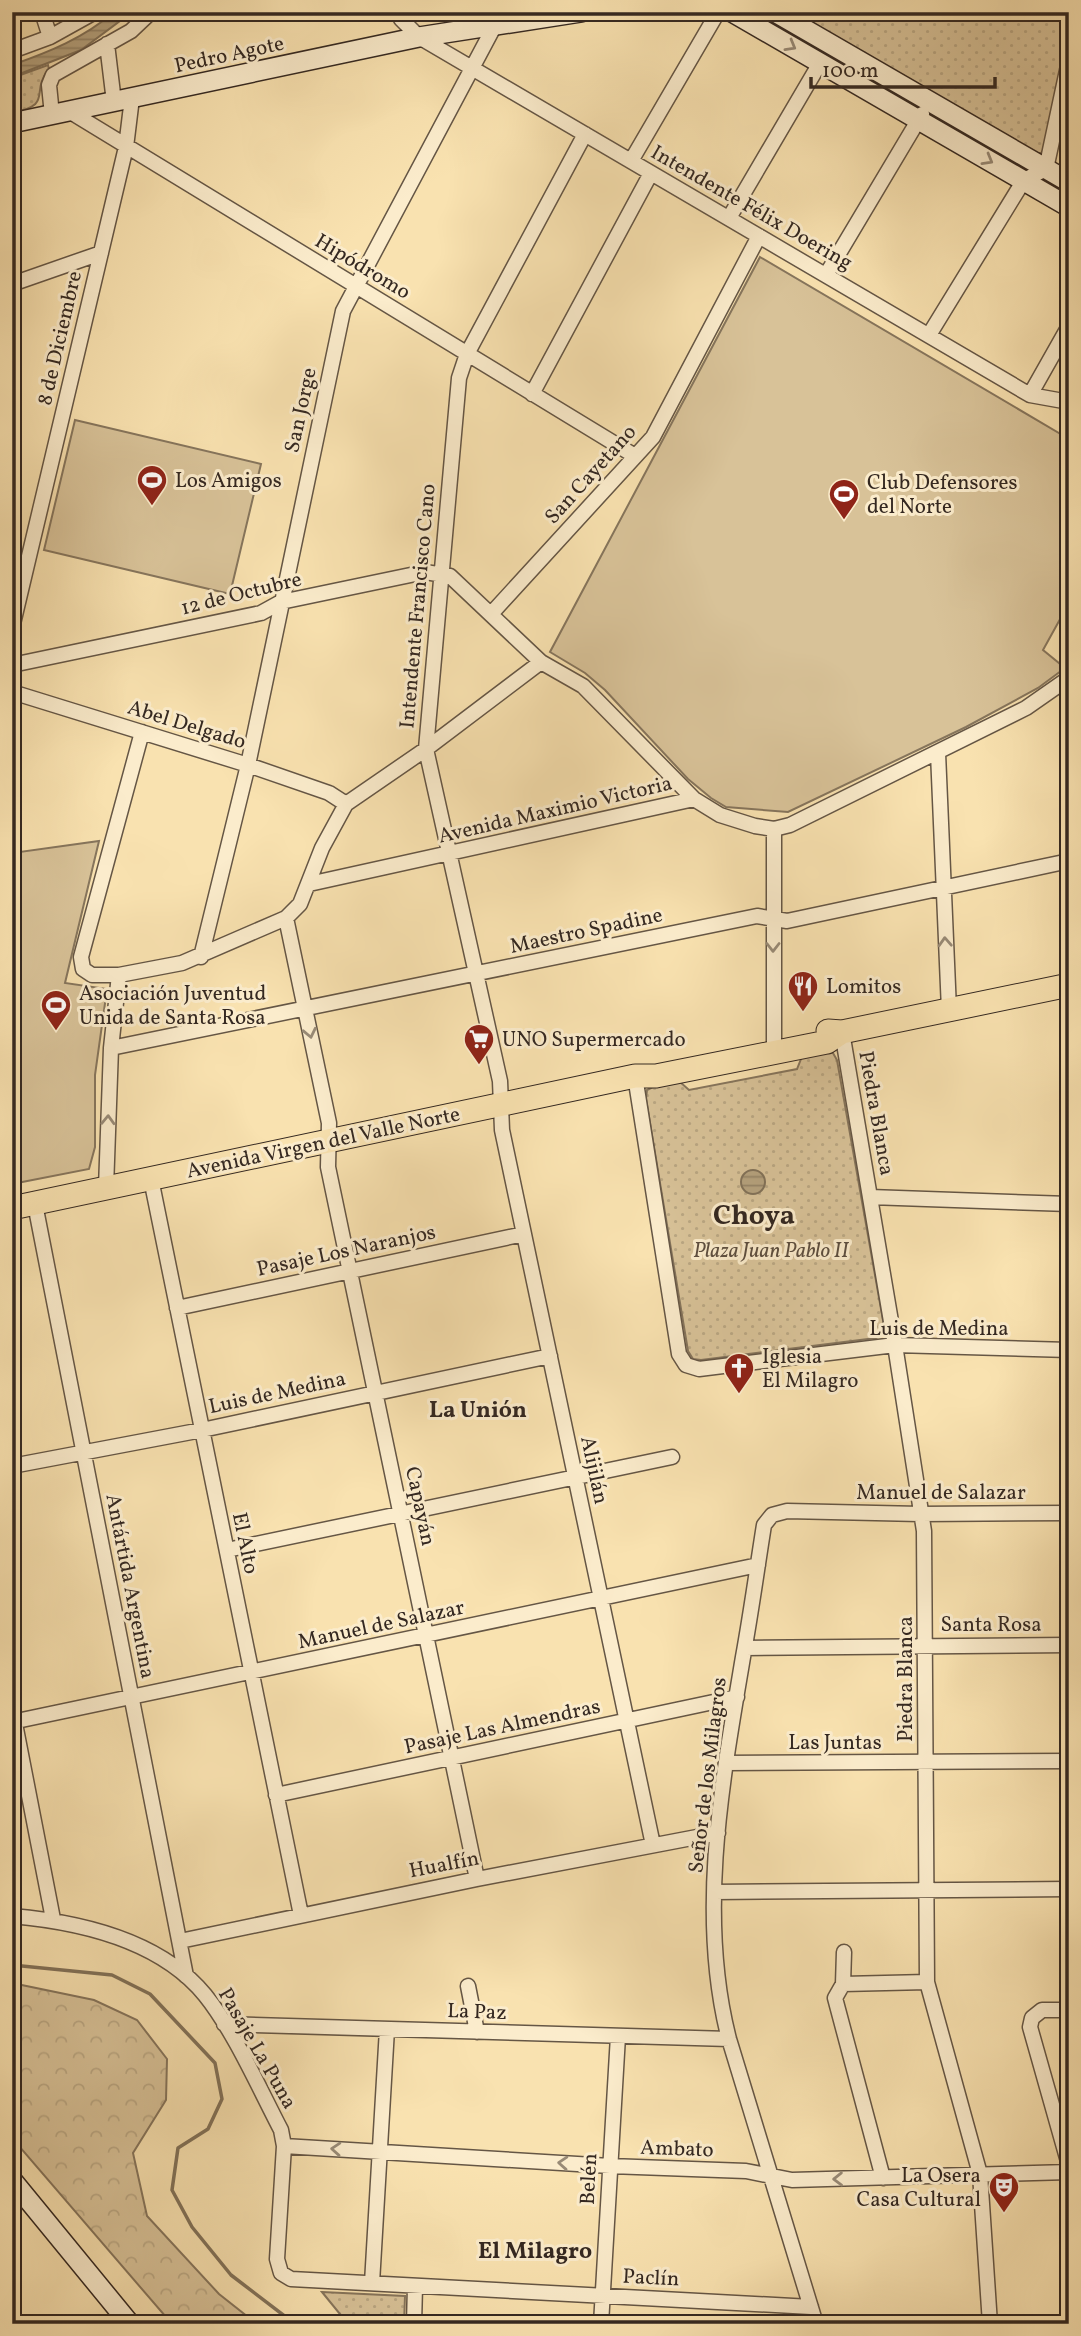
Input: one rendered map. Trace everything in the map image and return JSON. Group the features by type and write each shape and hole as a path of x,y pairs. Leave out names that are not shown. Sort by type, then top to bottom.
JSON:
{"main road":[{"name":"Pedro Agote","path":"12,123 419,37 581,12"},
{"path":"732,12 1069,207"},
{"path":"775,12 1069,182"},
{"name":"Avenida Virgen del Valle Norte","path":"23,1206 635,1076 653,1066 774,1047 826,1031 842,1032 1069,985"},
{"path":"12,2180 130,2324"}],"street":[{"path":"42,12 50,37"},
{"path":"12,51 50,37 95,12"},
{"path":"61,113 49,85 53,75 131,31 151,12"},
{"path":"400,12 401,19 419,37"},
{"path":"631,161 719,12"},
{"name":"San Jorge","path":"201,957 248,765 342,311 495,25"},
{"name":"Intendente Félix Doering","path":"419,37 1030,395 1069,402"},
{"name":"8 de Diciembre","path":"12,628 126,147 123,100 107,44"},
{"path":"929,335 1024,180 1046,169 1069,61"},
{"path":"729,218 820,63"},
{"path":"826,275 929,102"},
{"name":"Hipódromo","path":"61,113 126,147 635,456"},
{"name":"Intendente Francisco Cano","path":"502,1104 500,1080 426,749 440,574 459,378 467,354 585,134"},
{"path":"532,394 652,173"},
{"name":"San Cayetano","path":"491,614 653,437 759,236"},
{"path":"12,284 101,253"},
{"path":"1030,395 1069,326"},
{"name":"12 de Octubre","path":"12,665 261,613 281,602 425,572 440,574"},
{"path":"440,574 450,576 541,662 583,686 694,799"},
{"path":"142,732 80,957 83,969 92,975 119,975 182,964 286,918 300,904 322,848 346,804 426,749 541,662"},
{"path":"774,1047 774,830 790,825 1026,708 1069,678"},
{"name":"Abel Delgado","path":"12,692 248,765 329,793 346,804"},
{"path":"938,753 949,1010"},
{"name":"Avenida Maximio Victoria","path":"309,884 694,799 720,816 774,830"},
{"name":"Maestro Spadine","path":"111,1048 757,916 787,920 1069,861"},
{"name":"Capayán","path":"286,918 329,1123 328,1167 477,1879"},
{"path":"106,1188 111,1048 119,975"},
{"name":"Piedra Blanca","path":"842,1032 924,1531 927,1982 980,2174 990,2324"},
{"name":"Luis de Medina","path":"635,1076 680,1354 686,1365 699,1369 895,1345 1069,1350"},
{"name":"Alijilán","path":"502,1104 502,1130 653,1845"},
{"name":"El Alto","path":"151,1179 301,1915"},
{"path":"870,1196 1069,1203"},
{"name":"Antártida Argentina","path":"23,1206 83,1452 186,1976"},
{"name":"Pasaje Los Naranjos","path":"177,1308 524,1234"},
{"name":"Luis de Medina","path":"12,1466 202,1430 550,1356"},
{"path":"227,1550 672,1457"},
{"name":"Manuel de Salazar","path":"772,1515 787,1511 1069,1514"},
{"name":"Señor de los Milagros","path":"772,1515 764,1525 726,1763 714,1892 715,1963 719,2000 729,2039 816,2324"},
{"name":"Manuel de Salazar","path":"13,1717 132,1697 758,1565"},
{"name":"Santa Rosa","path":"745,1648 1069,1645"},
{"name":"Pasaje Las Almendras","path":"276,1795 737,1697"},
{"path":"13,1717 53,1919"},
{"name":"Las Juntas","path":"726,1763 1069,1761"},
{"name":"Hualfín","path":"180,1941 477,1879 718,1833"},
{"path":"714,1892 1069,1889"},
{"name":"Pasaje La Puna","path":"12,1916 53,1919 120,1939 160,1956 186,1976 205,1996 224,2024 281,2130 284,2146 277,2259 281,2273"},
{"path":"844,1952 843,1984 835,1998 883,2178"},
{"path":"843,1984 927,1982"},
{"path":"468,1986 477,2032"},
{"path":"1069,2010 1042,2010 1032,2018 1030,2026 1069,2165"},
{"name":"La Paz","path":"224,2024 729,2039"},
{"path":"372,2283 387,2029"},
{"name":"Belén","path":"601,2324 618,2036"},
{"name":"Ambato","path":"284,2146 610,2166 746,2171 792,2180 1069,2172"},
{"name":"Paclín","path":"281,2273 291,2279 811,2307"},
{"path":"414,2324 415,2286"}],"green space":[{"path":"790,12 1069,12 1069,34 1045,148 1041,153 1033,153"},
{"path":"48,65 49,69 43,77 37,101 25,110 12,113 12,78"},
{"name":"Club Defensores del Norte","path":"760,257 1069,439 1069,603 1043,650 1065,668 1038,688 966,727 788,812 726,807 711,798 688,779 605,690 585,673 550,652"},
{"name":"Los Amigos","path":"75,420 261,464 230,594 44,550"},
{"name":"Asociación Juventud Unida de Santa Rosa","path":"99,841 65,983 107,989 95,1075 95,1147 89,1169 12,1184 12,853"},
{"name":"Plaza Juan Pablo II","path":"823,1050 833,1053 837,1060 884,1326 882,1335 876,1338 693,1359 688,1351 646,1099 647,1090 679,1081 689,1090 797,1069 803,1054"},
{"path":"12,1983 94,2000 137,2020 167,2059 166,2100 133,2153 147,2216 219,2294 257,2324 172,2324 12,2138"},
{"path":"322,2292 405,2296 404,2324 348,2324"}],"shaded area":[{"path":"114,12 132,12 81,50 12,77 12,65 66,43"},
{"path":"753,1170 764,1177 765,1182 758,1193 753,1194 742,1187 741,1182 748,1171"}],"waterway":[{"path":"12,1965 112,1975 150,1994 215,2063 222,2099 208,2129 178,2148 172,2190 192,2227 231,2275 295,2324"}],"place":[{"name":"Los Amigos","path":"152,507"},
{"name":"Club Defensores del Norte","path":"844,521"},
{"name":"Lomitos","path":"803,1013"},
{"name":"Asociación Juventud Unida de Santa Rosa","path":"56,1032"},
{"name":"UNO Supermercado","path":"479,1066"},
{"name":"Iglesia El Milagro","path":"739,1395"},
{"name":"La Osera Casa Cultural","path":"1004,2214"}],"district":[{"name":"Choya","path":"754,1214"},
{"name":"La Unión","path":"478,1409"},
{"name":"El Milagro","path":"535,2250"}]}
